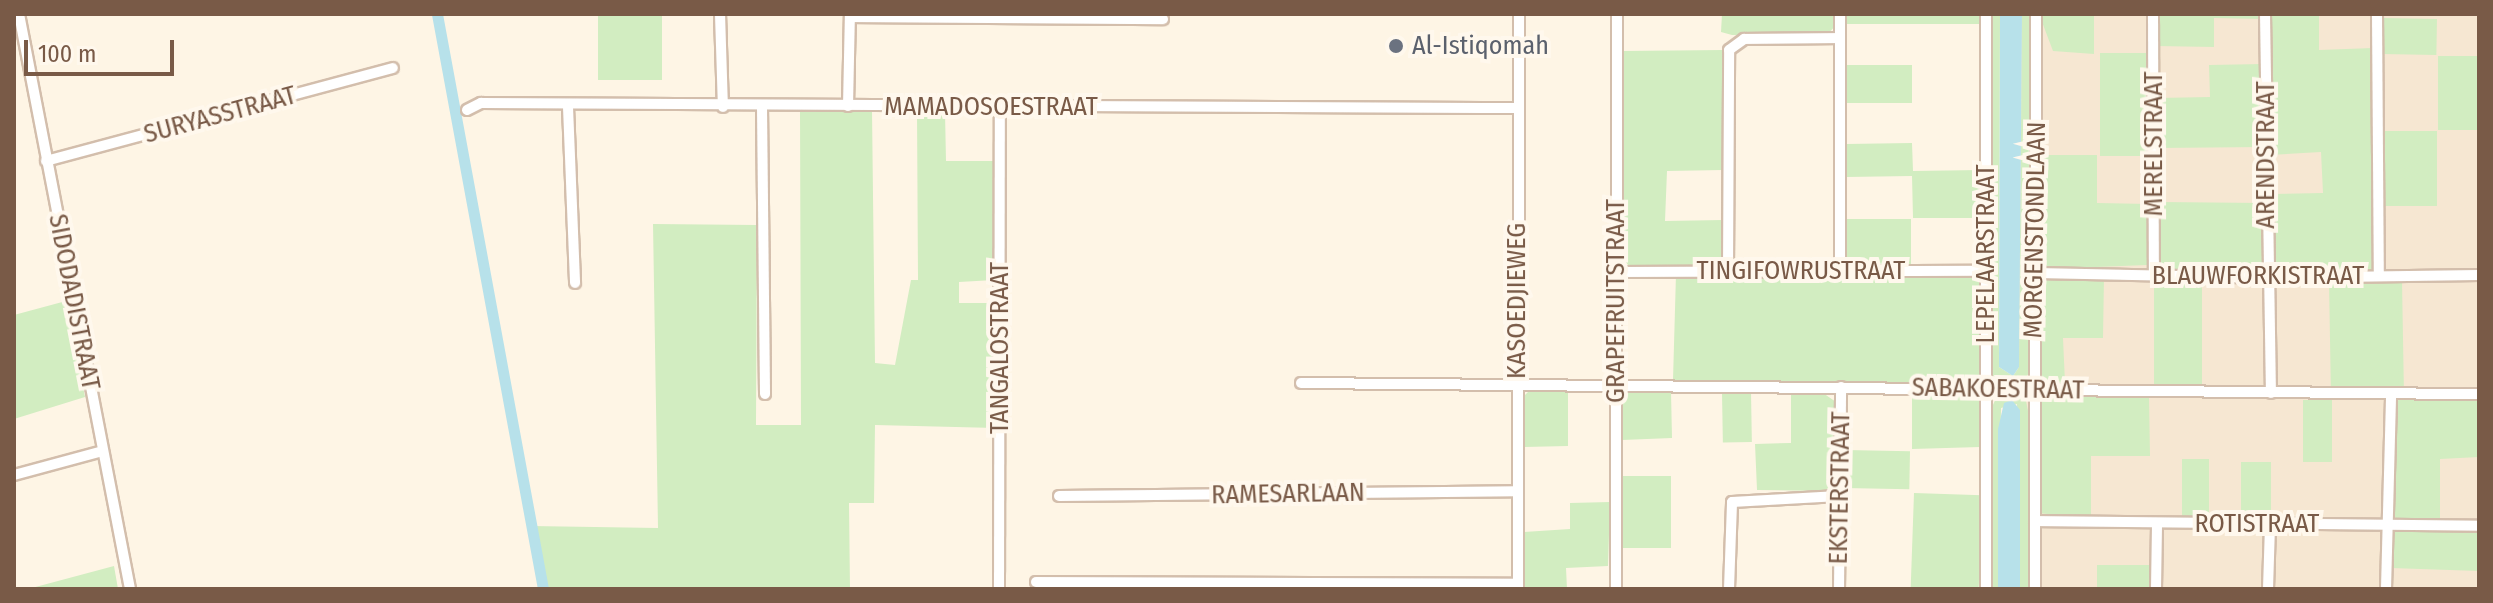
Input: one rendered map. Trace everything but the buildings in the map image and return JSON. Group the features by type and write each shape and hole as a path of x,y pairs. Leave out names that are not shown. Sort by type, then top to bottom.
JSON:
{"street":[{"name":"SIDODADISTRAAT","path":"19,14 130,589"},
{"path":"720,14 723,107"},
{"name":"KASOEDJIEWEG","path":"1518,586 1519,14"},
{"name":"GRAPEFRUITSTRAAT","path":"1616,589 1617,14"},
{"path":"1840,14 1840,269"},
{"name":"LEPELAARSTRAAT","path":"1986,14 1986,589"},
{"name":"MORGENSTONDLAAN","path":"2035,589 2032,389 2036,273 2036,14"},
{"name":"MERELSTRAAT","path":"2153,14 2154,275"},
{"name":"ARENDSTRAAT","path":"2265,14 2271,393"},
{"path":"2377,14 2379,276"},
{"path":"848,106 850,16 1163,19"},
{"path":"1728,270 1729,50 1744,39 1840,38"},
{"name":"SURYASSTRAAT","path":"46,161 393,68"},
{"name":"MAMADOSOESTRAAT","path":"467,110 481,103 568,107 1518,108"},
{"path":"568,107 575,283"},
{"path":"762,107 765,394"},
{"name":"TANGALOSTRAAT","path":"999,589 1000,108"},
{"name":"TINGIFOWRUSTRAAT","path":"1616,272 1986,271"},
{"name":"BLAUWFORKISTRAAT","path":"2036,273 2267,278 2479,275"},
{"name":"SABAKOESTRAAT","path":"1301,383 1987,388 2391,396 2479,394"},
{"name":"EKSTERSTRAAT","path":"1839,589 1841,387"},
{"path":"2386,589 2391,396"},
{"path":"14,475 103,451"},
{"name":"RAMESARLAAN","path":"1059,496 1517,491"},
{"path":"1729,589 1732,502 1839,496"},
{"name":"ROTISTRAAT","path":"2035,521 2479,526"},
{"path":"2156,589 2157,523"},
{"path":"2268,589 2270,524"},
{"path":"1036,582 1518,586"}],"shaded area":[{"path":"2018,14 2479,14 2479,589 2018,589"}],"green space":[{"path":"598,14 662,14 662,80 598,80"},
{"path":"1722,14 1837,14 1837,24 1826,36 1732,35 1721,32"},
{"path":"1844,14 1982,14 1982,24 1844,24"},
{"path":"1990,14 2000,14 1999,367 2013,376 2019,367 2022,14 2032,14 2030,372 2020,384 1998,382 1991,373"},
{"path":"2039,14 2094,14 2094,54 2053,51"},
{"path":"2156,14 2263,14 2263,19 2214,18 2214,47 2156,46"},
{"path":"2269,14 2319,14 2319,50 2373,48 2374,267 2367,274 2279,275 2272,269 2270,194 2323,193 2321,152 2270,155"},
{"path":"2382,18 2437,19 2436,55 2381,54"},
{"path":"1724,50 1723,170 1667,171 1665,221 1723,220 1723,255 1712,266 1631,268 1622,258 1622,51"},
{"path":"2100,53 2150,53 2150,156 2100,156"},
{"path":"2438,56 2479,56 2479,130 2438,130"},
{"path":"2263,64 2263,147 2157,148 2158,98 2210,97 2209,65"},
{"path":"1844,65 1912,65 1912,103 1844,103"},
{"path":"800,110 872,110 875,363 895,365 911,280 918,280 917,112 945,112 946,161 996,161 994,280 959,282 959,303 994,303 996,428 875,425 874,503 849,503 850,589 543,589 531,526 658,528 653,224 757,225 756,425 801,425"},
{"path":"2382,131 2437,131 2437,206 2382,206"},
{"path":"1912,143 1913,171 1981,170 1981,218 1913,218 1912,176 1846,177 1846,144"},
{"path":"2039,155 2097,155 2097,203 2149,204 2147,265 2045,269 2039,263"},
{"path":"2159,202 2264,203 2263,271 2165,271 2158,260"},
{"path":"1843,219 1911,219 1911,266 1850,266 1845,263"},
{"path":"1676,274 1971,274 1982,285 1983,374 1969,383 1673,380"},
{"path":"2104,277 2103,338 2063,338 2065,383 2047,383 2039,375 2040,283 2044,278"},
{"path":"2154,281 2202,281 2202,386 2154,386"},
{"path":"2402,281 2404,388 2331,389 2329,282"},
{"path":"66,301 85,397 14,419 14,315"},
{"path":"1530,390 1568,391 1568,446 1524,447 1523,397"},
{"path":"1629,392 1671,392 1672,438 1622,440 1621,401"},
{"path":"1751,392 1752,442 1723,442 1722,393"},
{"path":"1791,393 1823,393 1836,402 1836,480 1825,491 1757,490 1755,444 1791,443"},
{"path":"1912,393 1969,394 1980,399 1980,447 1912,449"},
{"path":"2016,394 2026,401 2028,411 2028,589 2020,589 2017,404 2001,408 1998,589 1989,589 1988,416 1997,396"},
{"path":"2042,395 2149,396 2150,456 2091,456 2091,518 2037,513 2036,402"},
{"path":"2401,398 2479,399 2479,457 2440,459 2440,521 2397,519 2392,514 2393,405"},
{"path":"2303,400 2332,400 2332,462 2303,462"},
{"path":"1845,450 1910,451 1909,489 1844,488"},
{"path":"2182,459 2209,459 2209,517 2182,517"},
{"path":"2241,462 2271,462 2271,522 2241,522"},
{"path":"1622,476 1671,476 1671,548 1622,548"},
{"path":"1914,493 1982,495 1979,589 1911,589"},
{"path":"1610,502 1608,566 1566,568 1567,589 1523,589 1523,532 1570,529 1570,503"},
{"path":"2479,529 2479,571 2391,568 2391,539 2396,530"},
{"path":"2097,565 2153,565 2153,589 2097,589"},
{"path":"114,566 118,589 28,589"}],"water":[{"path":"2000,14 2022,14 2019,367 2013,376 1999,367"},
{"path":"2012,400 2020,410 2020,589 1998,589 1998,429 2004,403"}],"waterway":[{"path":"437,14 543,589"}],"place":[{"name":"Al-Istiqomah","path":"1396,46"}]}
